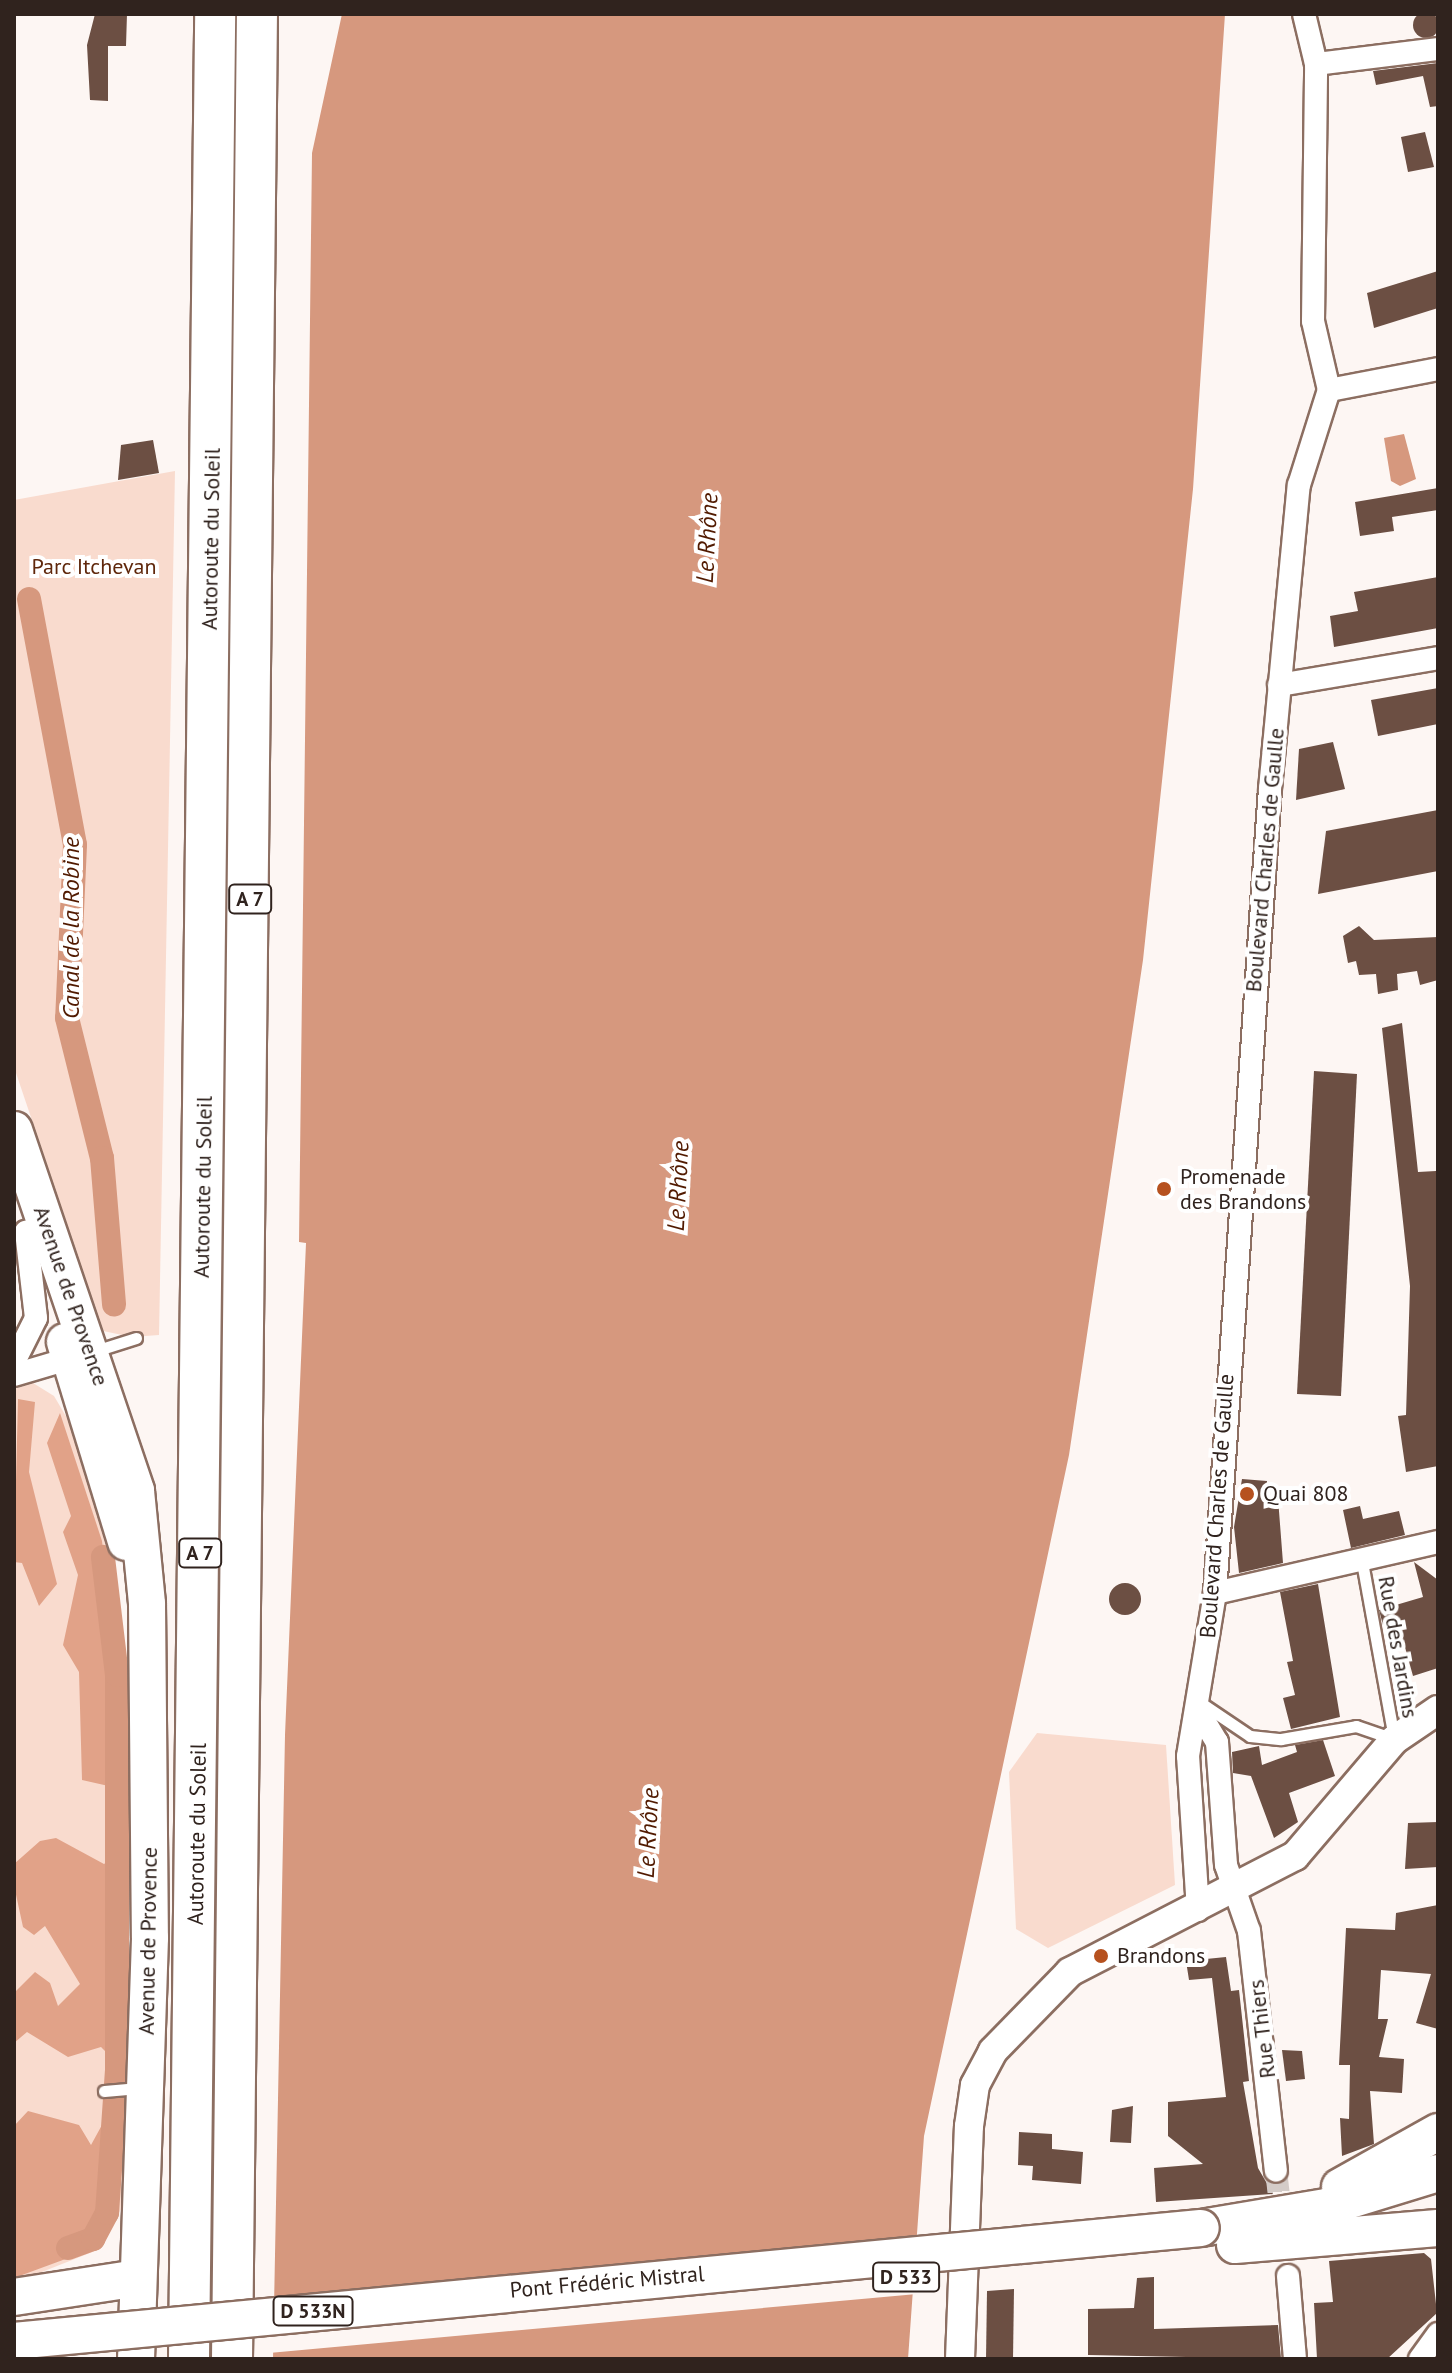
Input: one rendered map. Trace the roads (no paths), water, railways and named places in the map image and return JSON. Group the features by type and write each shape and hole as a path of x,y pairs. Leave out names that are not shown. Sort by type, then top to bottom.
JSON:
{"highway":[{"name":"Autoroute du Soleil","path":"189,2359 215,14"},
{"name":"Autoroute du Soleil","path":"232,2359 257,14"}],"main road":[{"name":"Avenue de Provence","path":"14,1130 81,1355"},
{"name":"Avenue de Provence","path":"14,1197 136,1491 147,1604 145,2088 136,2359"},
{"path":"1219,2236 1330,2192 1438,2132"},
{"name":"D 533","path":"1219,2236 1438,2173"},
{"name":"D 533","path":"1219,2236 1438,2221"},
{"path":"68,2289 140,2230"},
{"name":"Pont Frédéric Mistral","path":"14,2341 610,2293 1219,2236"},
{"path":"14,2297 138,2278"},
{"name":"Pont Frédéric Mistral","path":"24,2359 610,2293"}],"street":[{"path":"1304,14 1316,64 1313,321 1329,390 1438,369"},
{"path":"1316,64 1438,49"},
{"name":"Boulevard Charles de Gaulle","path":"1198,1910 1187,1776 1200,1708 1215,1593 1237,1197 1279,685 1299,485 1329,390"},
{"path":"1279,685 1438,658"},
{"name":"Avenue de Provence","path":"14,1362 36,1318 26,1232"},
{"path":"14,1375 81,1355"},
{"path":"1215,1593 1362,1562 1438,1542"},
{"path":"1200,1708 1208,1716 1217,1742 1226,1865 1236,1891"},
{"path":"960,2359 969,2126 975,2085 993,2051 1070,1972 1236,1891 1315,1838 1394,1740 1438,1710"},
{"name":"Rue Thiers","path":"1236,1891 1253,1956 1276,2170"},
{"path":"1288,2276 1295,2359"},
{"path":"1420,2359 1438,2334"}],"lane":[{"path":"81,1355 136,1338"},
{"name":"Rue des Jardins","path":"1362,1562 1394,1740"},
{"path":"1200,1708 1250,1736 1356,1726 1394,1740"},
{"path":"104,2091 145,2088"}],"water":[{"name":"Le Rhône","path":"342,14 1225,14 1193,489 1143,960 1069,1455 924,2136 908,2359 273,2359 285,1735 306,1243 299,1242 312,153"},
{"path":"1404,434 1416,479 1400,486 1391,481 1384,438"}],"waterway":[{"name":"Canal de la Robine","path":"29,599 75,845 67,1018 102,1158 114,1305"},
{"path":"68,2248 93,2239 107,2213 117,2071 117,1675 103,1557"}],"tunnel":[{"path":"1276,2170 1288,2276"}],"place":[{"name":"Promenade des Brandons","path":"1164,1189"},
{"name":"Quai 808","path":"1247,1494"},
{"name":"Brandons","path":"1101,1956"}],"park label":[{"name":"Parc Itchevan","path":"94,567"}]}
